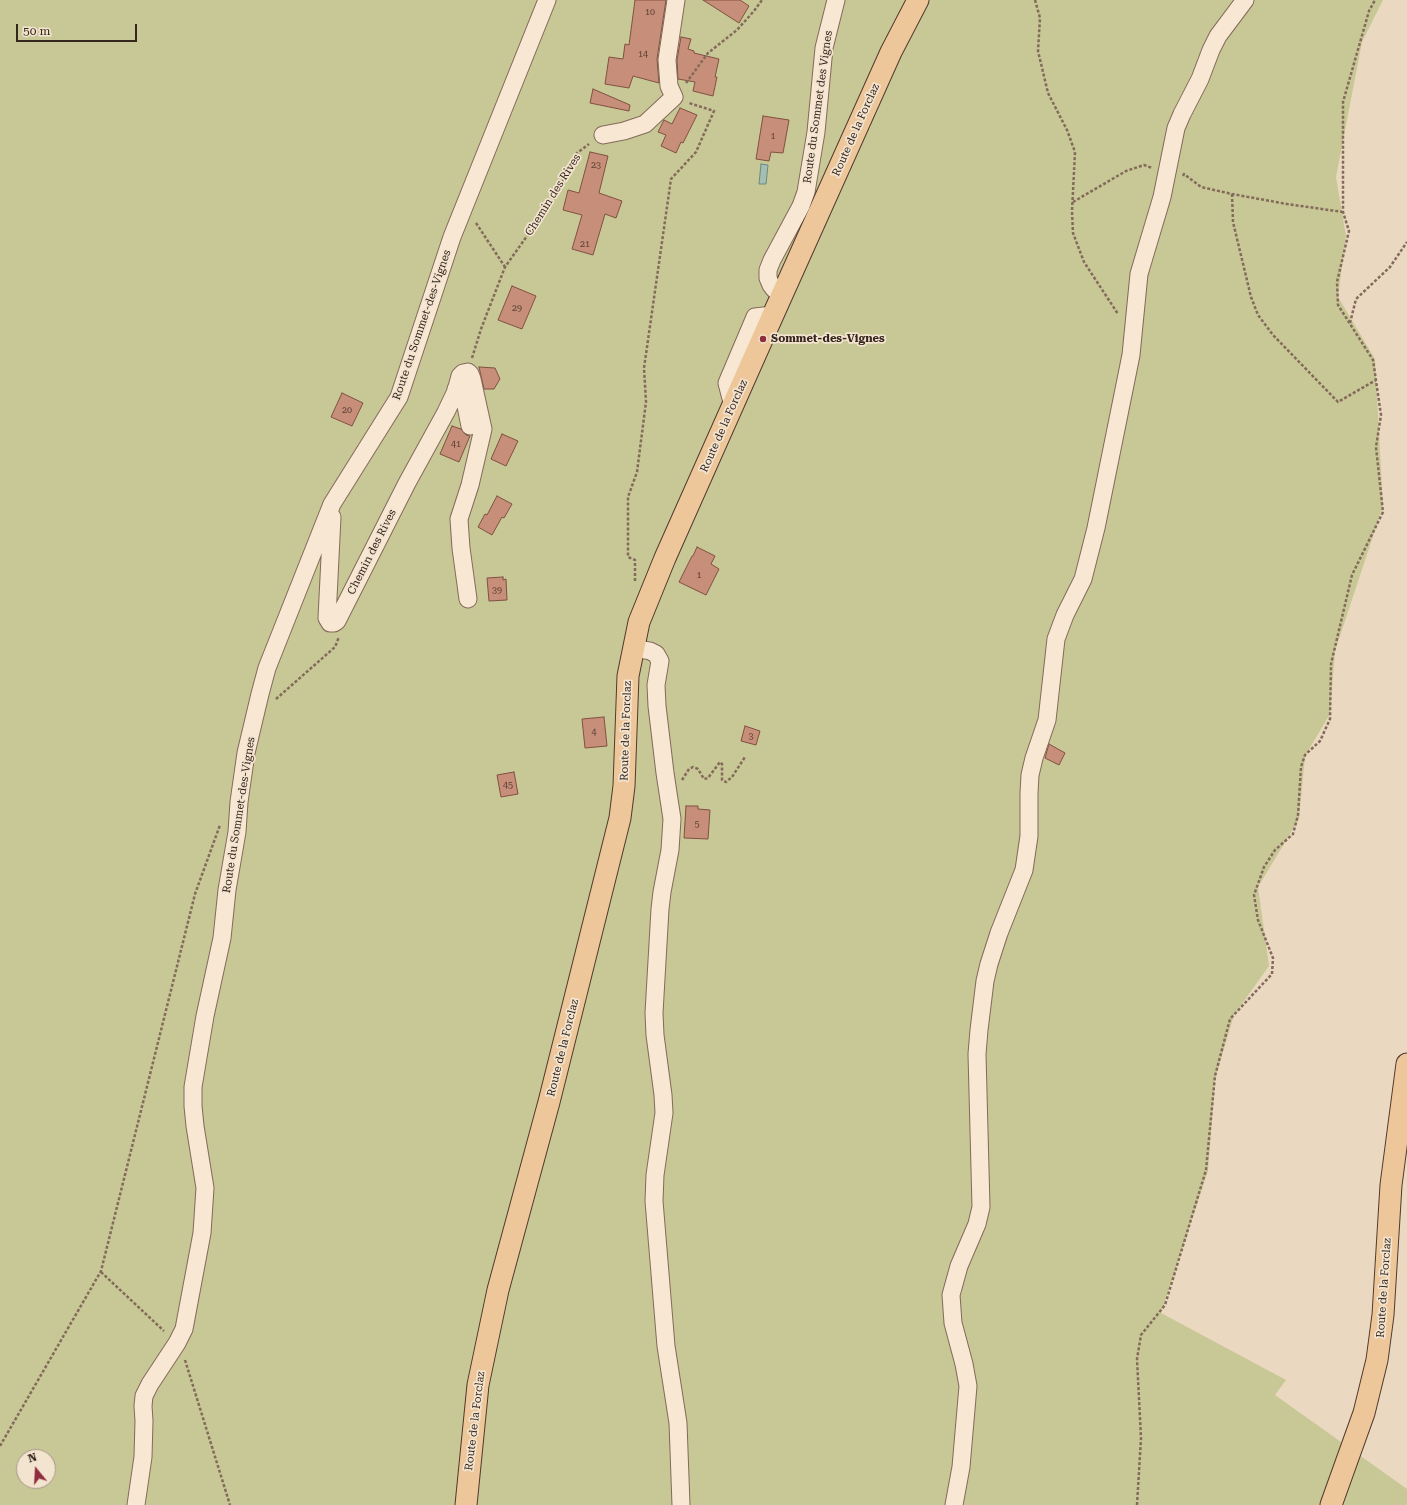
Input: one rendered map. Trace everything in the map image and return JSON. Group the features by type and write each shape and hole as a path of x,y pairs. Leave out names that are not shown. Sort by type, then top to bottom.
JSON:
{"main road":[{"name":"Route de la Forclaz","path":"466,1505 478,1385 498,1290 551,1095 620,818 624,786 627,690 633,648 644,608 888,58 918,0"},
{"name":"Route de la Forclaz","path":"1331,1505 1362,1421 1377,1360 1383,1315 1391,1185 1407,1064"}],"street":[{"name":"Route du Sommet-des-Vignes","path":"136,1505 143,1457 144,1396 184,1329 202,1233 205,1188 193,1106 195,1068 204,1016 222,938 230,870 237,832 239,802 246,753 267,668 332,504 400,397 452,237 547,0"},
{"path":"603,135 624,131 645,124 674,97 669,86 667,60 676,0"},
{"name":"Route du Sommet des Vignes","path":"783,294 774,290 768,278 768,270 798,212 806,192 816,132 824,48 836,0"},
{"path":"954,1505 962,1461 968,1386 953,1322 951,1295 958,1266 977,1224 981,1207 977,1054 983,991 989,964 997,939 1024,870 1029,836 1030,775 1047,720 1050,702 1053,655 1056,639 1065,615 1083,578 1096,528 1129,366 1139,274 1162,196 1172,142 1178,122 1200,79 1218,36 1244,0"},
{"path":"468,372 472,379 483,429 470,485 458,519 468,599"},
{"name":"Chemin des Rives","path":"332,504 327,618 330,623 334,623 336,621 407,483 428,448 456,389 461,374 468,372"},
{"path":"456,389 464,396 470,426"},
{"path":"633,648 650,651 656,654 660,661 656,685 656,706 672,826 660,909 654,1013 664,1113 655,1176 654,1201 667,1358 678,1423 681,1505"}],"path":[{"path":"635,588 635,560 628,558 628,497 637,472 646,402 644,368 671,179 696,152 714,111 674,97 708,53 737,30 762,0"},
{"path":"1035,0 1040,18 1038,51 1048,93 1067,130 1075,152 1073,233 1084,262 1128,329 1133,333"},
{"path":"1137,1505 1141,1438 1136,1359 1142,1335 1165,1305 1206,1170 1214,1076 1230,1019 1272,974 1273,958 1258,920 1254,895 1264,867 1275,850 1293,834 1298,815 1301,767 1305,755 1320,741 1330,719 1331,664 1352,575 1382,512 1376,447 1381,415 1373,360 1338,305 1337,282 1348,231 1343,212 1343,102 1369,11 1375,0"},
{"name":"Chemin des Rives","path":"468,372 481,329 505,267 556,195 577,153 603,135"},
{"path":"1073,202 1126,171 1144,165 1167,172"},
{"path":"1162,196 1176,188 1184,174 1201,187 1287,204 1343,212"},
{"path":"1232,194 1233,222 1251,297 1258,315 1273,335 1338,402 1376,380"},
{"path":"464,206 505,267"},
{"path":"1350,323 1356,299 1390,267 1407,242"},
{"path":"670,803 678,792 682,780 689,769 693,767 698,769 704,779 708,778 720,762 722,764 722,780 726,782 732,777 745,757"},
{"path":"0,1446 101,1271 195,894 222,820"},
{"path":"101,1271 181,1346 230,1505"}],"shaded area":[{"path":"0,0 1383,0 1362,42 1336,177 1346,236 1338,297 1375,359 1383,506 1335,651 1330,714 1305,756 1299,819 1258,887 1269,966 1234,1015 1215,1079 1208,1171 1161,1313 1286,1380 1275,1395 1407,1489 1407,1505 0,1505"},
{"path":"761,164 768,165 766,184 759,184"}],"building":[{"path":"635,0 666,0 657,59 659,83 633,76 629,88 605,84 609,57 623,59 625,44 629,45"},
{"path":"703,0 740,0 749,6 739,23"},
{"path":"681,37 691,39 688,49 694,51 694,53 719,59 713,96 693,91 695,82 678,79 677,60"},
{"path":"593,89 630,105 629,111 590,103"},
{"path":"680,108 697,115 683,143 681,142 676,153 661,146 666,135 658,132 664,120 672,124"},
{"path":"763,116 789,120 783,153 771,152 769,161 756,159"},
{"path":"590,152 608,156 599,193 622,201 616,218 605,214 593,255 572,249 582,215 563,210 568,190 579,193"},
{"path":"512,286 536,296 522,329 498,320"},
{"path":"479,367 495,368 500,379 494,389 484,389"},
{"path":"342,393 363,403 352,426 331,417"},
{"path":"452,426 461,429 466,435 470,436 459,462 440,454"},
{"path":"502,434 518,441 506,466 491,459"},
{"path":"497,496 512,504 504,518 502,517 492,535 478,527 485,514 487,515"},
{"path":"697,547 715,556 711,564 719,569 706,595 679,582"},
{"path":"503,577 503,580 506,579 507,600 489,601 487,578"},
{"path":"604,717 607,746 585,748 582,719"},
{"path":"745,726 760,731 756,745 741,741"},
{"path":"1049,744 1065,753 1059,765 1045,758"},
{"path":"514,772 518,794 501,797 497,775"},
{"path":"686,806 698,806 698,809 710,810 708,839 684,838"}],"place":[{"name":"Sommet-des-Vignes","path":"763,339"}]}
